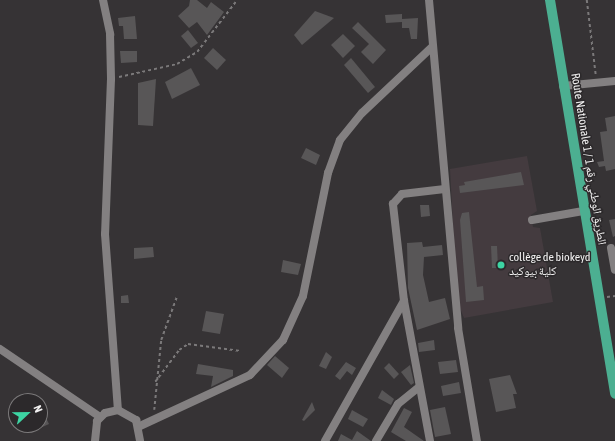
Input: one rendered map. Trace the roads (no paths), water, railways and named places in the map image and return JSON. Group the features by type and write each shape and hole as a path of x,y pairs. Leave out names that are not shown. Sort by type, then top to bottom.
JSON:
{"main road":[{"name":"Route Nationale 1 / الطريق الوطني رقم 1","path":"550,0 583,211 615,394"}],"street":[{"path":"103,0 110,34 111,79 105,234 118,410"},
{"path":"429,0 458,328 477,441"},
{"path":"140,426 250,375 283,340 303,296 328,173 340,140 362,113 432,47"},
{"path":"563,86 615,81"},
{"path":"429,441 404,301 394,200 402,194 445,188"},
{"path":"532,220 583,211"},
{"path":"611,248 615,270"},
{"path":"325,441 404,301"},
{"path":"0,349 100,417"},
{"path":"376,441 398,404 419,387"},
{"path":"95,441 94,432 100,417 118,410 131,415 140,426 140,441"}],"place":[{"name":"collège de biokeyd كلية بيوكيد","path":"501,265"}]}
